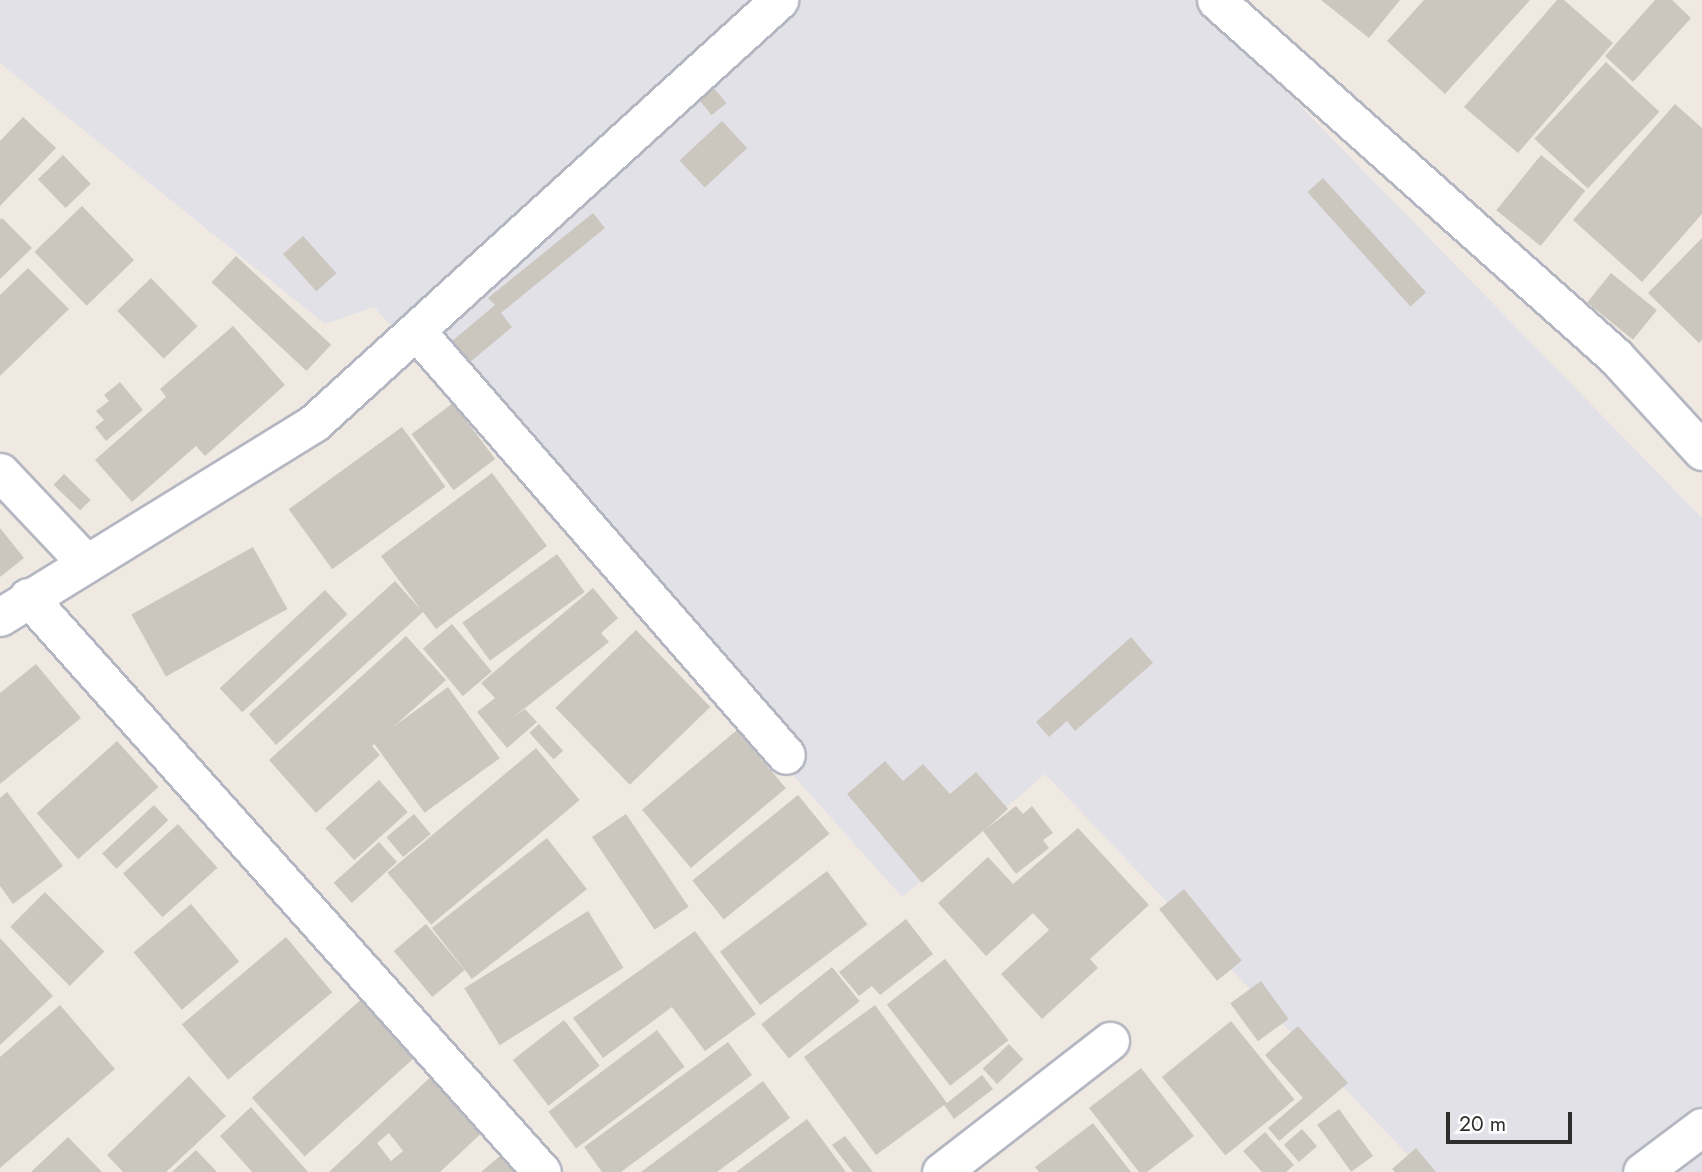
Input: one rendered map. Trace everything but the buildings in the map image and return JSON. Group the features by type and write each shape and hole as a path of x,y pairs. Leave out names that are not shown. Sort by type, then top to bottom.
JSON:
{"street":[{"path":"542,1172 14,607 314,423 779,0"},
{"path":"1216,0 1615,355 1702,451"},
{"path":"417,332 786,755"},
{"path":"0,472 85,562"},
{"path":"941,1172 1110,1041"},
{"path":"1642,1172 1702,1128"}],"shaded area":[{"path":"0,0 1197,0 1702,518 1702,1172 1424,1172 1045,774 902,897 374,307 325,324 0,63"}]}
